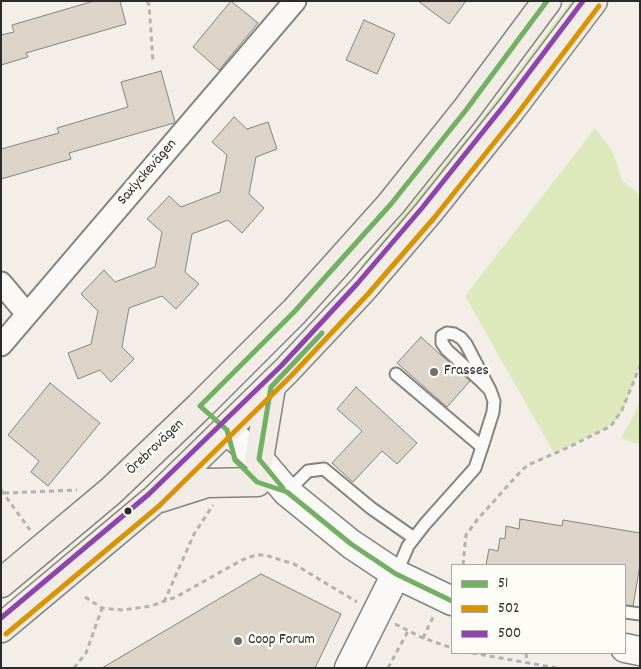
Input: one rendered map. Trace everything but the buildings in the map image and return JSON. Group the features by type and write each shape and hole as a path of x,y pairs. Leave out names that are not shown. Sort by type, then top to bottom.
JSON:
{"highway":[{"name":"Örebrovägen","path":"1,583 90,510 200,406 295,311 391,204 466,110 547,1"},
{"path":"1,628 154,500 271,387 363,289 428,213 512,108 593,1"},
{"path":"154,500 258,470 271,387"},
{"path":"200,406 227,430"}],"main road":[{"path":"227,430 258,470 351,544 396,574 451,601"},
{"path":"349,668 396,574"},
{"path":"626,648 640,651"}],"street":[{"name":"Saxlyckevägen","path":"1,345 296,1"},
{"path":"1,283 27,314"}],"lane":[{"path":"396,574 408,546 424,524 475,468 493,412 494,401 490,390 466,344 454,334 447,333 442,336 442,343 447,350 490,390"},
{"path":"396,374 482,447"},
{"path":"287,492 308,471 324,469 371,508 414,538"},
{"path":"626,612 640,614"}],"path":[{"path":"147,1 152,32 153,62"},
{"path":"462,564 466,535 521,471 528,465 611,426 622,410 640,366"},
{"path":"3,491 85,490"},
{"path":"3,491 33,534"},
{"path":"163,602 194,534 208,511 218,500"},
{"path":"85,597 102,608 122,610 163,602 242,560 256,555 265,555 294,564 376,614"},
{"path":"74,668 86,653 102,608"},
{"path":"388,668 408,631 442,646 451,648"},
{"path":"486,654 557,668"},
{"path":"526,654 527,662"}],"green space":[{"path":"571,1 583,1 351,286 362,265 473,130"},
{"path":"595,128 613,152 622,180 640,195 640,366 618,419 603,430 554,453 465,296"},
{"path":"640,400 640,445 621,438"}],"transit line":[{"name":"51","path":"451,601 396,574 351,544 287,492 257,482 235,460 227,430 200,406 295,311 391,204 466,110 547,1"},
{"name":"500","path":"1,618 149,494 281,366 357,284 422,208 506,103 583,1"},
{"name":"502","path":"6,634 159,506 291,376 368,294 434,218 518,113 599,6"},
{"name":"51","path":"283,488 259,459 271,387 322,333"}],"place":[{"name":"Frasses","path":"434,372"},
{"name":"Coop Forum","path":"238,641"}]}
